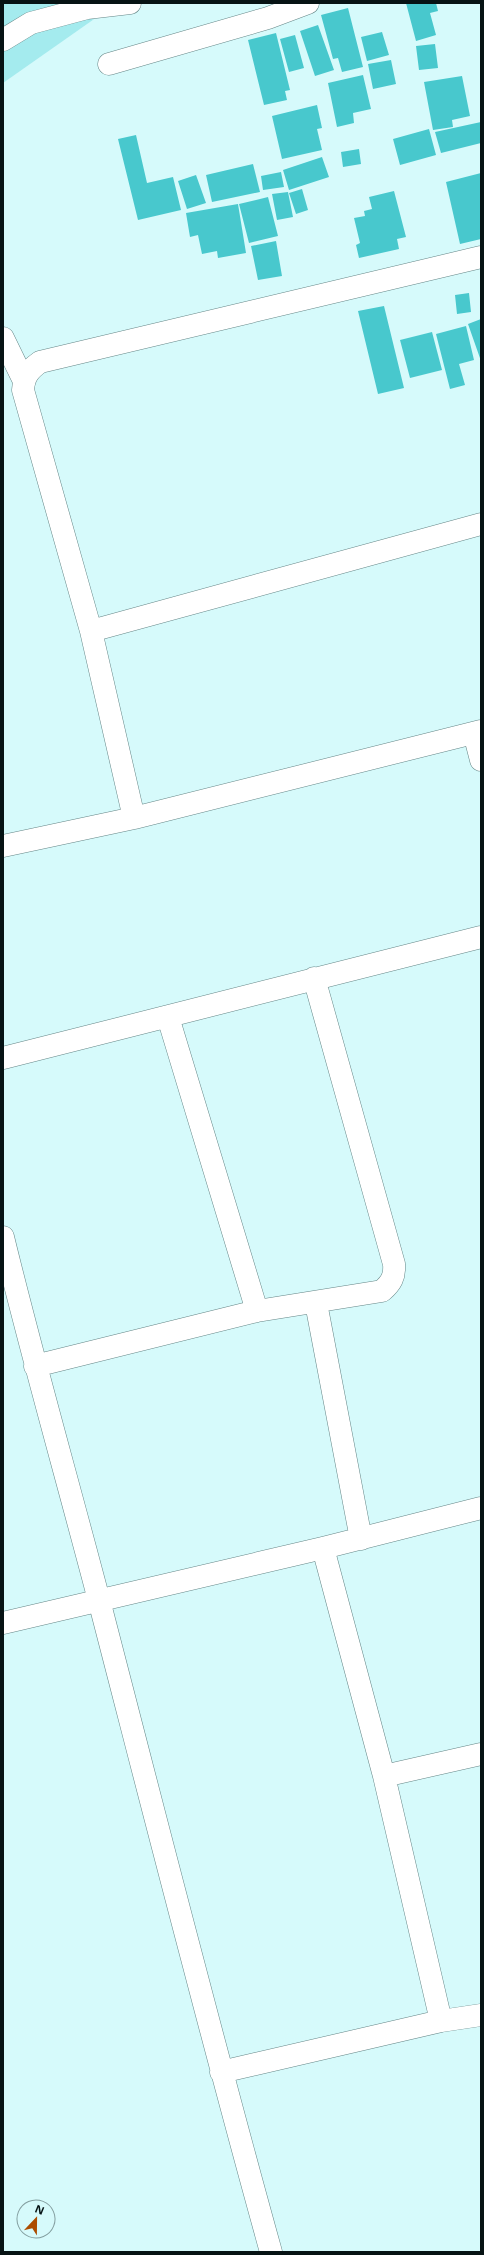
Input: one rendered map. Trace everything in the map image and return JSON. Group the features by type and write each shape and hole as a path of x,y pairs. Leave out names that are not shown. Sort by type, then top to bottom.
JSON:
{"street":[{"path":"3,40 31,23 87,8 130,3"},
{"path":"108,64 267,10 308,3"},
{"path":"134,818 91,631 22,390 23,379 31,368 40,362 481,257"},
{"path":"3,338 23,379"},
{"path":"91,631 481,524"},
{"path":"3,846 134,818 477,732 481,760"},
{"path":"3,1058 168,1017 314,978 481,937"},
{"path":"35,1366 257,1311 316,1303 382,1291 391,1282 395,1273 314,978"},
{"path":"168,1017 257,1311"},
{"path":"3,1237 35,1366 99,1602 221,2072 272,2252"},
{"path":"316,1303 361,1539"},
{"path":"3,1623 99,1602 361,1539 481,1508"},
{"path":"323,1548 384,1776 441,2021"},
{"path":"384,1776 481,1754"},
{"path":"221,2072 441,2021 481,2015"}],"shaded area":[{"path":"3,3 117,3 3,83"}],"building":[{"path":"406,3 436,3 438,11 430,13 436,35 416,41"},
{"path":"348,8 363,67 342,72 338,58 333,59 321,15"},
{"path":"318,25 334,70 315,76 300,31"},
{"path":"382,32 389,55 367,61 361,37"},
{"path":"276,33 290,90 285,91 287,100 264,105 248,40"},
{"path":"295,35 304,68 289,72 280,39"},
{"path":"435,44 438,68 419,70 416,46"},
{"path":"391,60 396,84 373,89 368,64"},
{"path":"363,75 371,109 353,113 354,123 337,127 328,83"},
{"path":"462,76 470,116 452,120 453,127 433,130 424,82"},
{"path":"317,105 322,128 317,129 322,150 282,159 272,116"},
{"path":"481,122 481,143 441,153 435,132"},
{"path":"429,129 436,155 400,165 393,139"},
{"path":"136,135 147,183 173,177 181,210 138,220 118,139"},
{"path":"359,149 361,164 343,167 341,152"},
{"path":"322,157 329,177 289,190 283,170"},
{"path":"253,164 260,192 212,202 206,175"},
{"path":"281,172 284,187 263,190 261,176"},
{"path":"481,173 481,239 460,244 446,182"},
{"path":"196,175 206,203 187,209 178,181"},
{"path":"302,189 308,210 296,214 289,193"},
{"path":"394,191 406,237 397,239 399,249 359,258 356,245 360,243 354,218 365,216 364,211 372,209 369,197"},
{"path":"288,192 293,217 277,220 272,194"},
{"path":"268,197 278,236 249,243 239,204"},
{"path":"238,204 246,253 218,258 217,251 202,254 198,235 190,237 186,213"},
{"path":"276,241 282,276 258,280 251,246"},
{"path":"469,293 471,312 457,314 455,295"},
{"path":"384,306 404,388 378,394 358,311"},
{"path":"481,319 481,361 468,324"},
{"path":"466,326 474,360 459,364 465,385 450,389 436,334"},
{"path":"432,332 442,370 410,378 400,340"}]}
